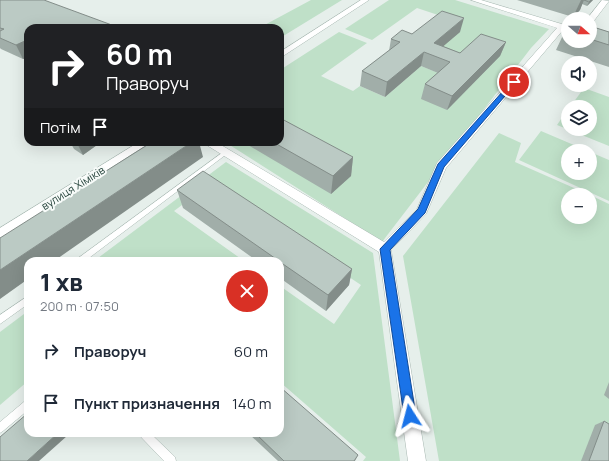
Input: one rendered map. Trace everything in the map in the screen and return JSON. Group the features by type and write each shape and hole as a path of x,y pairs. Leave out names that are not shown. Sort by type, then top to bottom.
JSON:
{"street":[{"path":"284,53 366,0"},
{"path":"474,0 561,27"},
{"path":"596,12 606,0"},
{"path":"385,249 422,211 441,166 561,32"},
{"name":"вулиця Хіміків","path":"0,234 140,146"},
{"path":"216,146 385,249"},
{"path":"385,249 417,461"}],"lane":[{"path":"85,257 226,152"},
{"path":"0,320 24,303"},
{"path":"0,428 24,407"},
{"path":"147,437 171,461"}],"green space":[{"path":"311,0 342,0 284,36 284,24 266,24"},
{"path":"389,0 455,0 549,29 531,48 382,242 231,146 284,146 284,67 339,32 367,43 321,76 353,91 360,86 385,97 421,66 446,76 456,67 431,57 444,17 417,8 372,40 345,29"},
{"path":"581,92 595,92 609,97 609,146 584,136 597,136 597,100 575,100"},
{"path":"561,119 561,127 557,125"},
{"path":"541,131 572,144 561,144 561,179 519,160"},
{"path":"499,133 521,143 515,162 574,188 561,188 561,224 597,224 597,198 609,204 609,461 439,461 403,256"},
{"path":"597,155 609,160 609,201 597,196 597,188 580,188 563,180 597,180"},
{"path":"226,162 373,253 400,461 363,461 366,457 284,385 284,289 334,324 361,285 210,184 174,211 238,257 99,257"},
{"path":"24,314 24,384 0,405 0,332"}],"building":[{"path":"0,0 44,0 109,24 24,24 24,41 16,45 0,38 0,31 4,29 0,28"},
{"path":"442,11 464,18 434,43 460,53 481,34 506,42 452,96 425,84 450,62 424,52 387,82 362,71 400,42 391,39 402,30 412,34"},
{"path":"597,28 609,32 609,45 597,41"},
{"path":"284,120 353,157 333,176 280,146 284,146"},
{"path":"146,146 186,146 0,270 0,238"},
{"path":"203,171 352,269 328,295 284,265 284,257 273,257 177,190"},
{"path":"284,390 358,455 354,461 284,461 259,437 284,437"},
{"path":"24,416 24,437 54,437 27,461 0,461 0,437"},
{"path":"604,421 609,424 609,461 589,461"}],"route":[{"path":"410,416 385,249 422,211 441,166 514,82"}]}
